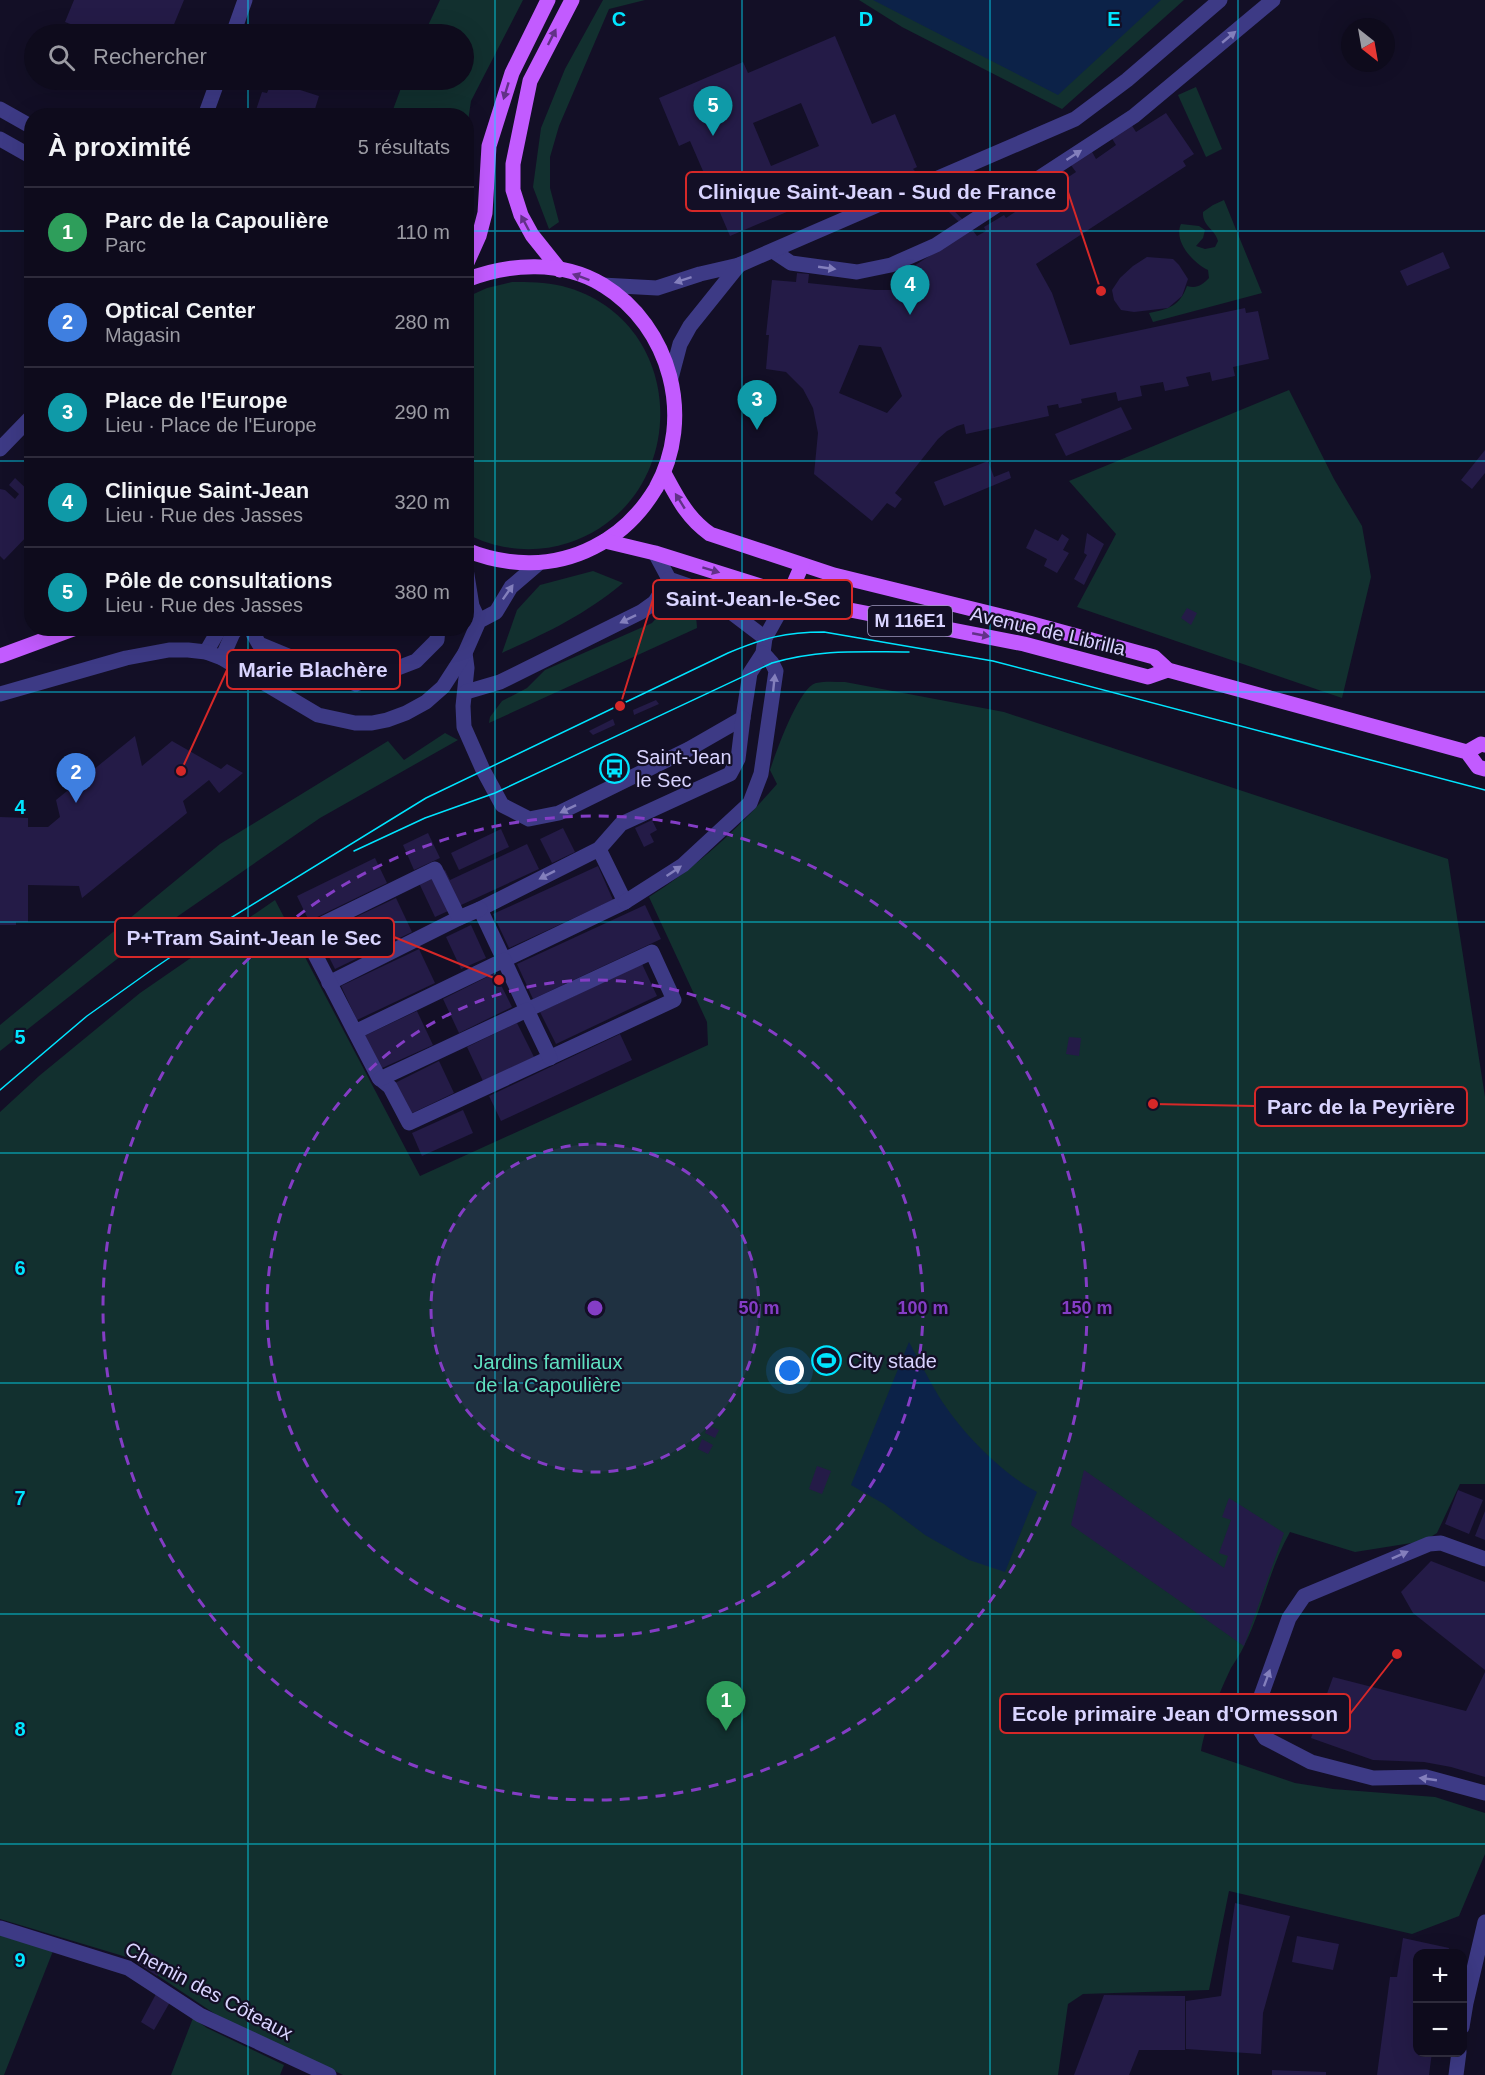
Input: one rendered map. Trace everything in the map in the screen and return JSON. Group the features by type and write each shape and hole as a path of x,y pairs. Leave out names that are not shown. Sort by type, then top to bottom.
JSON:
{"main road":[{"path":"474,246 484,213 489,146 512,73 548,0"},
{"path":"560,270 537,243 521,215 513,190 513,164 530,81 572,0"},
{"path":"474,277 489,271 525,266 560,270 602,285 634,311 657,342 671,378 676,426 672,450 664,473 649,500 629,523 605,541 573,556 539,563 511,563 474,553"},
{"name":"Avenue de Librilla","path":"664,473 695,524 710,534 802,565 1154,657 1168,670 1467,752 1478,767 1485,769"},
{"name":"Avenue de Librilla","path":"605,541 655,553 789,595 845,609 1024,644 1148,677 1168,670"},
{"path":"789,595 802,565"},
{"path":"0,656 54,636"},
{"path":"1467,752 1480,744 1485,745"}],"street":[{"path":"237,24 245,0"},
{"path":"602,285 657,288 700,274 740,265 1075,119 1127,80 1220,0"},
{"path":"773,251 791,263 857,272 891,265 936,245 1134,116 1274,0"},
{"path":"208,108 214,90"},
{"path":"0,108 24,122"},
{"path":"0,139 24,152"},
{"path":"671,378 680,344 690,326 740,265"},
{"path":"0,449 24,424"},
{"path":"355,1032 625,902 683,865 750,803 761,774 776,671 764,646 711,597 698,589 669,579 655,553"},
{"path":"474,632 479,621 496,612 511,586 539,563"},
{"path":"466,692 500,682 641,612 655,602 669,579"},
{"path":"329,983 599,849 621,824 730,774 738,759 750,673 789,595"},
{"path":"474,610 479,621"},
{"path":"206,652 215,636"},
{"path":"222,658 232,636"},
{"path":"254,636 259,644 356,684 416,661 437,640 437,636"},
{"path":"0,694 144,654 188,650 206,652 222,658 318,715 345,722 372,723 406,713 426,702 452,676 472,636"},
{"path":"465,653 467,668 464,727 502,805 529,819 559,813 689,749 743,718"},
{"path":"599,849 625,902"},
{"path":"380,1079 652,952 674,1000 409,1123 390,1087 380,1079 304,933 435,869 459,918"},
{"path":"480,909 550,1058"},
{"path":"1485,1559 1441,1543 1429,1544 1304,1596 1289,1618 1257,1707 1255,1722 1264,1738 1311,1762 1373,1778 1426,1777 1485,1793"},
{"path":"1466,2003 1485,1922"},
{"name":"Chemin des Côteaux","path":"0,1928 128,1968 200,2015 328,2075"},
{"path":"1456,2075 1458,2057"}],"green space":[{"path":"440,0 523,0 471,101 470,108 394,108 400,90 474,90 474,24 429,24"},
{"path":"603,0 645,0 609,9 559,126 550,157 550,188 559,222 549,229 533,187 541,128 565,69"},
{"path":"859,0 1184,0 1062,109 902,27"},
{"path":"1196,87 1222,149 1206,157 1178,95"},
{"path":"1224,200 1262,293 1153,322 1149,313 1173,306 1181,298 1187,286 1199,286 1209,278 1208,270 1186,251 1179,231 1181,224 1199,226 1205,230 1203,238 1196,246 1205,249 1215,247 1218,241 1204,221 1203,212"},
{"path":"512,282 543,283 562,286 604,305 635,334 654,371 660,412 655,452 638,490 609,522 568,543 542,548 516,549 491,544 474,537 474,294"},
{"path":"1289,390 1334,479 1362,526 1371,577 1342,698 1077,607 1116,534 1069,481"},
{"path":"593,571 623,583 579,614 502,653 517,610 540,585"},
{"path":"671,601 683,603 691,608 697,628 489,723 490,717 502,701 527,688 545,670 652,623"},
{"name":"Jardins familiaux de la Capoulière","path":"819,682 845,682 1004,712 1448,859 1485,1097 1485,1484 1460,1484 1437,1533 1424,1541 1355,1552 1290,1532 1276,1561 1250,1634 1218,1698 1201,1751 1295,1783 1333,1789 1435,1797 1485,1813 1485,1854 1459,1916 1412,1934 1229,1891 1209,1990 1083,1994 1068,2004 1058,2075 343,2075 218,2016 133,1959 0,1919 0,1112 39,1076 140,993 275,900 420,1176 708,1045 707,1022 649,897 717,845 777,784 770,770 789,721 809,687"},
{"path":"445,733 458,740 320,818 126,952 0,1051 0,1025 220,844 388,741 404,760"},
{"path":"0,1935 53,1951 4,2075 0,2075"},
{"path":"193,2018 207,2028 284,2065 280,2075 171,2075"}],"water":[{"path":"873,0 1161,0 1058,95"},
{"path":"909,1342 938,1395 969,1436 995,1462 1037,1492 1005,1572 969,1560 925,1535 884,1504 851,1485"}],"building":[{"path":"74,0 184,0 174,24 70,24 65,22"},
{"path":"835,36 872,124 895,114 917,167 913,169 977,236 986,231 984,227 1004,215 1006,218 1036,198 1030,190 1051,177 1056,185 1076,172 1070,164 1091,150 1096,159 1116,145 1111,137 1131,124 1136,132 1166,113 1194,154 1183,161 1186,166 1036,264 1052,293 1070,345 1245,308 1246,313 1258,311 1269,359 1233,367 1235,376 1212,381 1210,372 1186,377 1189,386 1165,391 1163,382 1140,386 1142,396 1118,401 1116,392 1081,399 1082,403 1059,408 1058,404 1047,406 1049,416 966,434 964,424 957,426 938,439 895,493 902,499 895,508 887,503 872,521 814,474 818,433 813,408 803,389 786,372 766,369 769,335 766,335 772,280 796,282 797,273 809,274 808,283 892,290 905,283 900,275 968,231 910,173 826,208 822,197 730,236 712,194 696,185 703,171 690,141 679,146 659,98 743,62 748,73","holes":["801,103 819,146 771,166 753,123","859,345 881,347 902,396 887,413 839,393"]},
{"path":"268,90 300,90 319,96 315,108 257,108 262,92 267,93"},
{"path":"1443,252 1450,268 1407,286 1400,271"},
{"path":"1147,257 1173,259 1179,265 1188,279 1182,296 1168,308 1134,312 1121,310 1114,300 1112,290 1120,278"},
{"path":"1121,407 1132,429 1066,456 1055,434"},
{"path":"1485,450 1485,473 1472,489 1461,480"},
{"path":"988,461 994,477 1009,471 1011,478 944,506 934,482"},
{"path":"15,478 24,486 24,539 4,560 0,556 0,489 5,490 15,499 19,494 9,485"},
{"path":"1035,529 1058,541 1062,534 1069,539 1063,550 1069,553 1057,573 1044,566 1047,559 1026,548"},
{"path":"1087,533 1104,544 1084,585 1074,579 1087,555 1084,553"},
{"path":"1187,608 1197,613 1191,625 1181,618"},
{"path":"656,700 659,704 634,715 633,710"},
{"path":"613,719 615,725 593,735 589,731"},
{"path":"135,736 142,766 172,741 221,769 227,764 243,773 219,793 209,780 183,801 187,813 82,898 79,886 28,885 28,922 0,925 0,817 28,818 28,827 48,827 60,817 56,800"},
{"path":"652,820 657,830 650,834 654,842 644,847 635,828"},
{"path":"563,828 575,852 552,863 540,839"},
{"path":"501,829 509,847 459,870 451,853"},
{"path":"428,833 440,858 414,870 403,845"},
{"path":"527,844 539,869 435,917 419,883 445,870 450,880"},
{"path":"375,858 387,883 309,921 297,896"},
{"path":"598,866 613,900 509,948 493,914"},
{"path":"396,898 412,932 335,969 318,935"},
{"path":"645,905 661,939 533,999 517,964"},
{"path":"471,925 486,958 461,969 446,937"},
{"path":"419,949 435,983 357,1020 341,986"},
{"path":"642,964 657,996 556,1044 540,1012"},
{"path":"495,973 512,1007 459,1033 443,999"},
{"path":"417,1011 433,1045 380,1069 364,1036"},
{"path":"517,1023 534,1057 483,1081 467,1047"},
{"path":"620,1034 632,1060 501,1121 489,1096"},
{"path":"1069,1037 1081,1038 1079,1056 1066,1054"},
{"path":"439,1061 454,1093 406,1116 391,1085"},
{"path":"463,1110 473,1133 422,1156 412,1133"},
{"path":"708,1425 719,1430 715,1438 705,1433"},
{"path":"702,1439 713,1445 708,1454 698,1449"},
{"path":"817,1466 831,1471 822,1494 809,1489"},
{"path":"1084,1470 1224,1568 1228,1556 1219,1553 1231,1520 1222,1517 1229,1498 1284,1533 1244,1646 1071,1525"},
{"path":"1458,1490 1483,1500 1469,1534 1445,1524"},
{"path":"1485,1511 1485,1540 1475,1536"},
{"path":"1431,1561 1485,1582 1485,1670 1413,1613 1401,1592"},
{"path":"1485,1672 1485,1777 1424,1762 1373,1760 1311,1738 1333,1677 1466,1711"},
{"path":"1235,1903 1290,1916 1263,2013 1261,2054 1186,2049 1186,2001 1221,1996"},
{"path":"1297,1936 1339,1944 1333,1970 1292,1962"},
{"path":"1403,1938 1449,1948 1413,1949 1413,2057 1431,2057 1429,2075 1377,2075 1390,1977 1397,1977"},
{"path":"144,1949 165,1962 157,1976 136,1962"},
{"path":"156,1994 170,2002 154,2030 141,2022"},
{"path":"1104,1995 1185,1996 1185,2050 1139,2050 1129,2075 1074,2075"},
{"path":"1272,2070 1326,2072 1326,2075 1272,2075"}],"tram line":[{"path":"0,1090 87,1016 153,969 203,935 426,798 728,653 775,637 824,632 993,661 1485,790"},
{"path":"354,851 425,818 495,793 772,663 824,653 909,652"}],"place":[{"name":"Pôle de consultations","path":"713,136"},
{"name":"Clinique Saint-Jean - Sud de France","path":"1101,291"},
{"name":"Clinique Saint-Jean","path":"910,315"},
{"name":"Place de l'Europe","path":"757,430"},
{"name":"Saint-Jean-le-Sec","path":"620,706"},
{"name":"Saint-Jean le Sec","path":"615,769"},
{"name":"Marie Blachère","path":"181,771"},
{"name":"Optical Center","path":"76,803"},
{"name":"P+Tram Saint-Jean le Sec","path":"499,980"},
{"name":"Parc de la Peyrière","path":"1153,1104"},
{"name":"City stade","path":"827,1361"},
{"name":"Ecole primaire Jean d'Ormesson","path":"1397,1654"},
{"name":"Parc de la Capoulière","path":"726,1731"}]}
